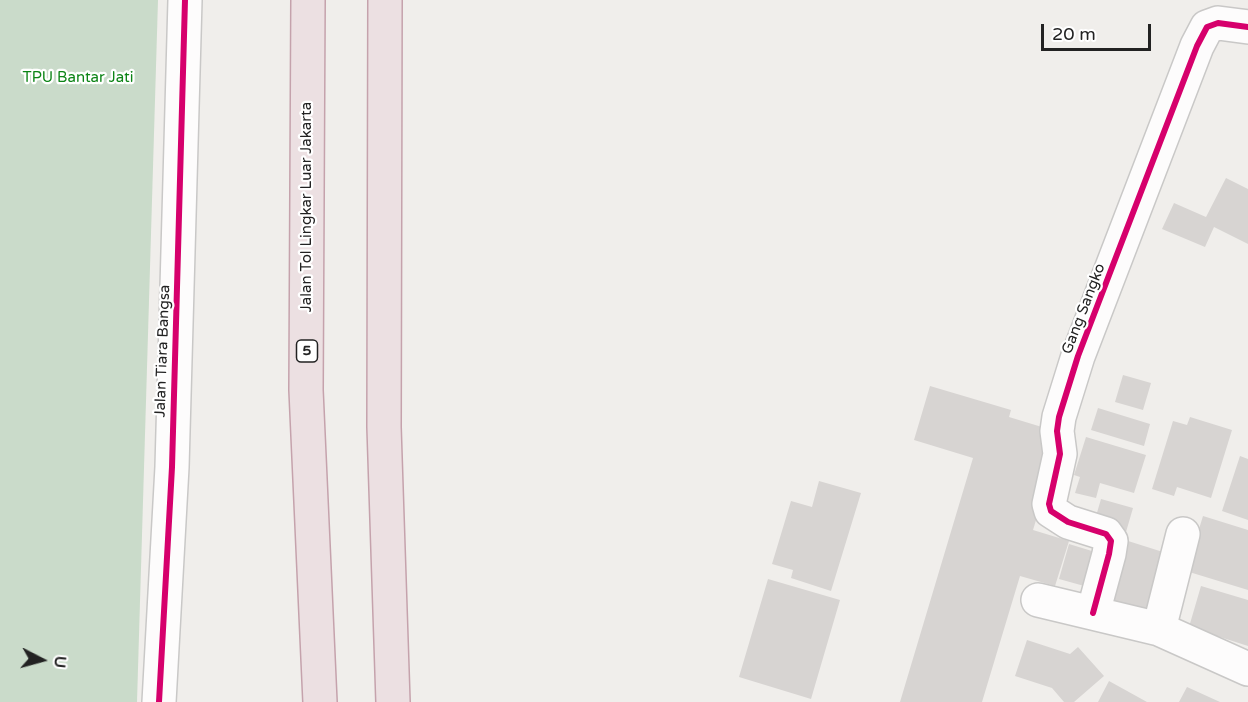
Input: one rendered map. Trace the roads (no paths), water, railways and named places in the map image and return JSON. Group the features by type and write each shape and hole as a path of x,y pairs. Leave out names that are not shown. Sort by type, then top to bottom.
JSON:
{"highway":[{"name":"Jalan Tol Lingkar Luar Jakarta","path":"308,0 306,390 320,702"},
{"path":"385,0 384,427 393,702"}],"street":[{"name":"Jalan Tiara Bangsa","path":"159,702 172,467 185,0"},
{"name":"Gang Sangko","path":"1093,613 1111,541 1106,534 1068,522 1051,511 1049,504 1059,454 1057,431 1059,417 1078,356 1197,46 1207,27 1218,23 1248,27"},
{"path":"1159,629 1183,534"},
{"path":"1038,600 1159,629 1248,669"}],"park label":[{"name":"TPU Bantar Jati","path":"78,78"}]}
